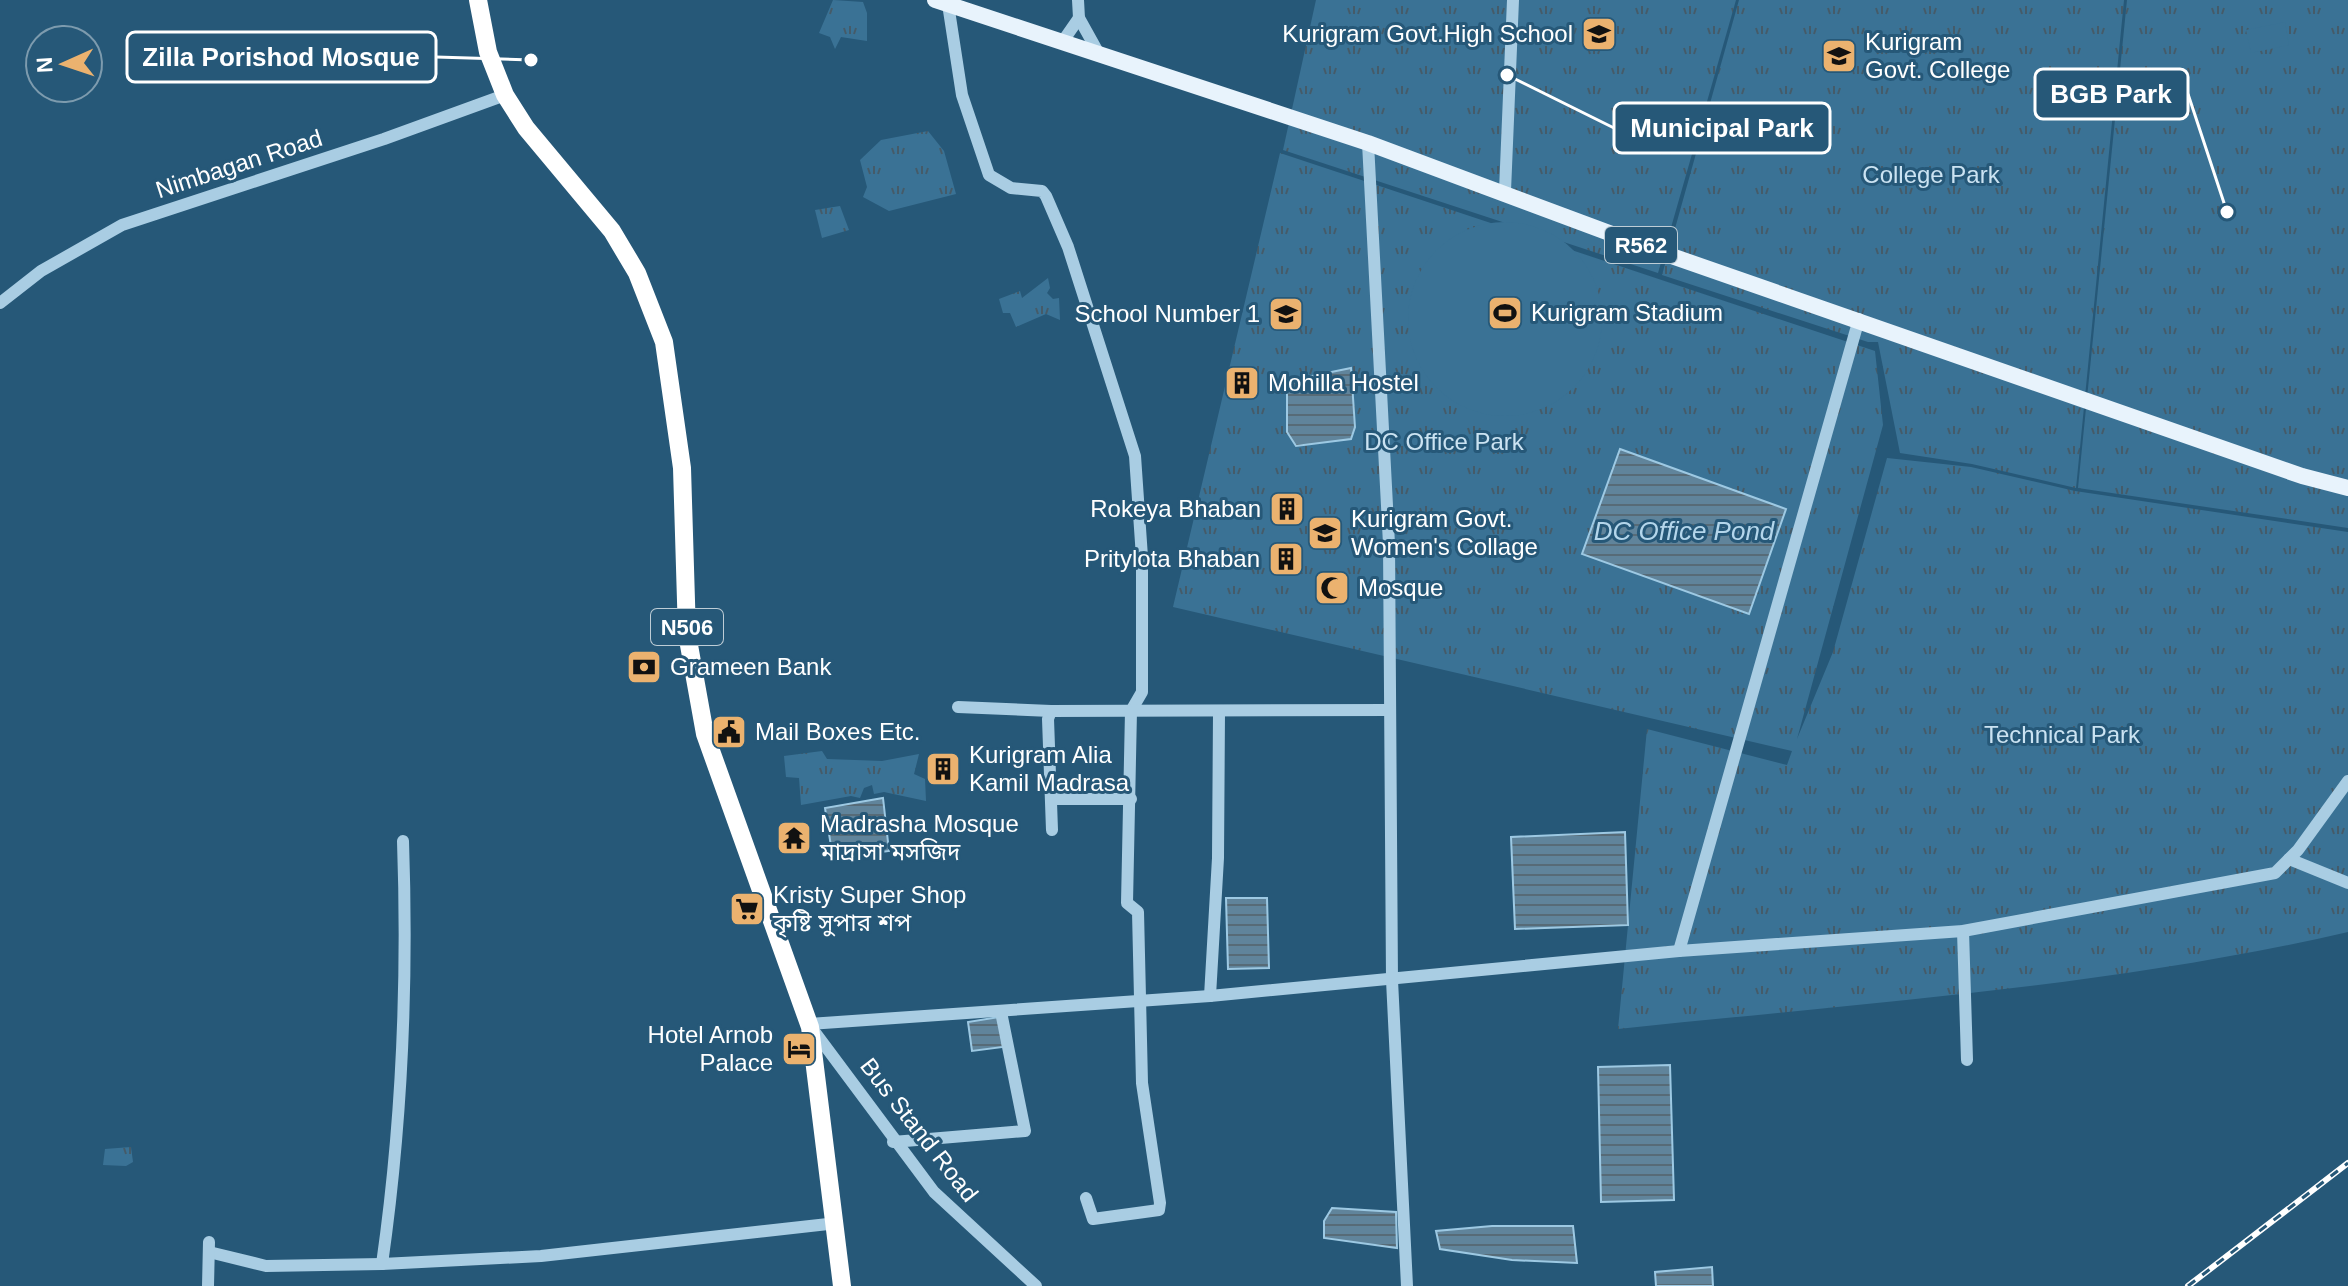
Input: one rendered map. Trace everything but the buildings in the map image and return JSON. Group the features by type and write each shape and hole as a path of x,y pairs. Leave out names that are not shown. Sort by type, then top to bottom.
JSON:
{"highway":[{"name":"N506","path":"478,0 488,52 505,95 526,128 612,231 637,273 664,342 682,468 687,634 705,734 810,1025 837,1223 842,1286"}],"main road":[{"name":"R562","path":"942,2 1368,143 1505,191 1663,253 2302,476 2348,488"}],"street":[{"path":"1078,0 1079,18 1099,54"},
{"path":"1505,191 1513,0"},
{"path":"942,2 962,95 989,175 1011,188 1042,191 1068,247 1129,430 1139,495 1142,692 1131,711 1127,903 1138,912 1142,1083 1155,1157 1159,1210 1093,1219 1086,1198"},
{"path":"1063,41 1079,18"},
{"name":"Nimbagan Road","path":"0,303 41,271 122,225 355,149 505,95"},
{"path":"1368,143 1389,544 1392,980 1407,1286"},
{"path":"1679,951 1859,319"},
{"path":"958,707 1219,713 1390,710"},
{"path":"1051,711 1052,830"},
{"path":"1210,996 1218,858 1219,713"},
{"path":"810,1025 1210,996 1679,951 1963,931 2275,873 2348,781"},
{"path":"1051,795 1131,799"},
{"path":"382,1264 400,1109 405,962 403,841"},
{"path":"2289,859 2348,883"},
{"path":"1963,931 1967,1060"},
{"path":"893,1142 1025,1131 1001,1012"},
{"name":"Bus Stand Road","path":"810,1025 893,1142 960,1219 1036,1286"},
{"path":"208,1286 209,1247 266,1266 382,1264 541,1256 837,1223"}],"green space":[{"path":"833,0 863,2 867,13 867,41 841,37 835,49 830,37 819,33"},
{"path":"1316,0 1736,0 1658,273 1283,150"},
{"name":"College Park","path":"1739,0 2124,0 2076,488 1972,464 1900,453 1878,342 1868,342 1662,275"},
{"path":"2127,0 2348,0 2348,528 2078,488"},
{"path":"2285,22 2289,45 2251,53 2246,30"},
{"path":"928,131 944,151 956,194 889,211 863,197 867,187 860,160 881,140"},
{"path":"1280,153 1875,351 1883,425 1797,739 1833,652 1887,458 1971,467 2075,491 2348,532 2348,932 2258,951 2076,980 1618,1029 1647,729 1787,765 1792,751 1173,607"},
{"path":"840,206 849,230 822,238 815,210"},
{"name":"Kurigram Stadium","path":"1505,222 1542,230 1573,251 1594,282 1602,319 1594,356 1573,387 1542,408 1505,416 1468,408 1437,387 1416,356 1408,319 1416,282 1437,251 1468,230"},
{"path":"1048,278 1050,288 1047,293 1053,299 1059,298 1060,320 1046,314 1016,327 1010,313 1003,313 999,299 1020,291 1022,298"},
{"path":"822,751 827,759 882,761 919,754 914,774 925,779 926,801 884,792 874,794 872,785 864,788 860,798 851,796 801,805 799,778 786,777 784,756"},
{"path":"131,1147 133,1162 126,1166 103,1165 105,1149"}],"water":[{"path":"1351,368 1355,427 1351,439 1296,446 1287,432 1287,381"},
{"name":"DC Office Pond","path":"1620,449 1786,509 1749,614 1582,554"},
{"path":"883,798 889,851 833,859 825,808"},
{"path":"1625,832 1628,925 1515,929 1511,837"},
{"path":"1226,898 1267,898 1269,968 1228,969"},
{"path":"999,1017 1003,1047 972,1051 968,1022"},
{"path":"1670,1065 1674,1200 1601,1202 1598,1067"},
{"path":"1332,1208 1396,1212 1397,1248 1324,1238 1324,1221"},
{"path":"1492,1226 1573,1226 1577,1263 1512,1260 1440,1249 1436,1231"},
{"path":"1712,1267 1713,1286 1656,1286 1655,1272"}],"railway":[{"path":"2188,1286 2348,1163"}],"place":[{"name":"Kurigram Govt.High School","path":"1599,34"},
{"name":"Kurigram Govt. College","path":"1839,56"},
{"name":"Zilla Porishod Mosque","path":"531,60"},
{"name":"Municipal Park","path":"1507,75"},
{"name":"BGB Park","path":"2227,212"},
{"name":"Kurigram Stadium","path":"1505,313"},
{"name":"School Number 1","path":"1286,314"},
{"name":"Mohilla Hostel","path":"1242,383"},
{"name":"Rokeya Bhaban","path":"1287,509"},
{"name":"Kurigram Govt. Women's Collage","path":"1325,533"},
{"name":"Pritylota Bhaban","path":"1286,559"},
{"name":"Mosque","path":"1332,588"},
{"name":"Grameen Bank","path":"644,667"},
{"name":"Mail Boxes Etc.","path":"729,732"},
{"name":"Kurigram Alia Kamil Madrasa","path":"943,769"},
{"name":"Madrasha Mosque মাদ্রাসা মসজিদ","path":"794,838"},
{"name":"Kristy Super Shop কৃষ্টি সুপার শপ","path":"747,909"},
{"name":"Hotel Arnob Palace","path":"799,1049"}],"park label":[{"name":"DC Office Park","path":"1444,442"},
{"name":"Technical Park","path":"2062,735"}]}
